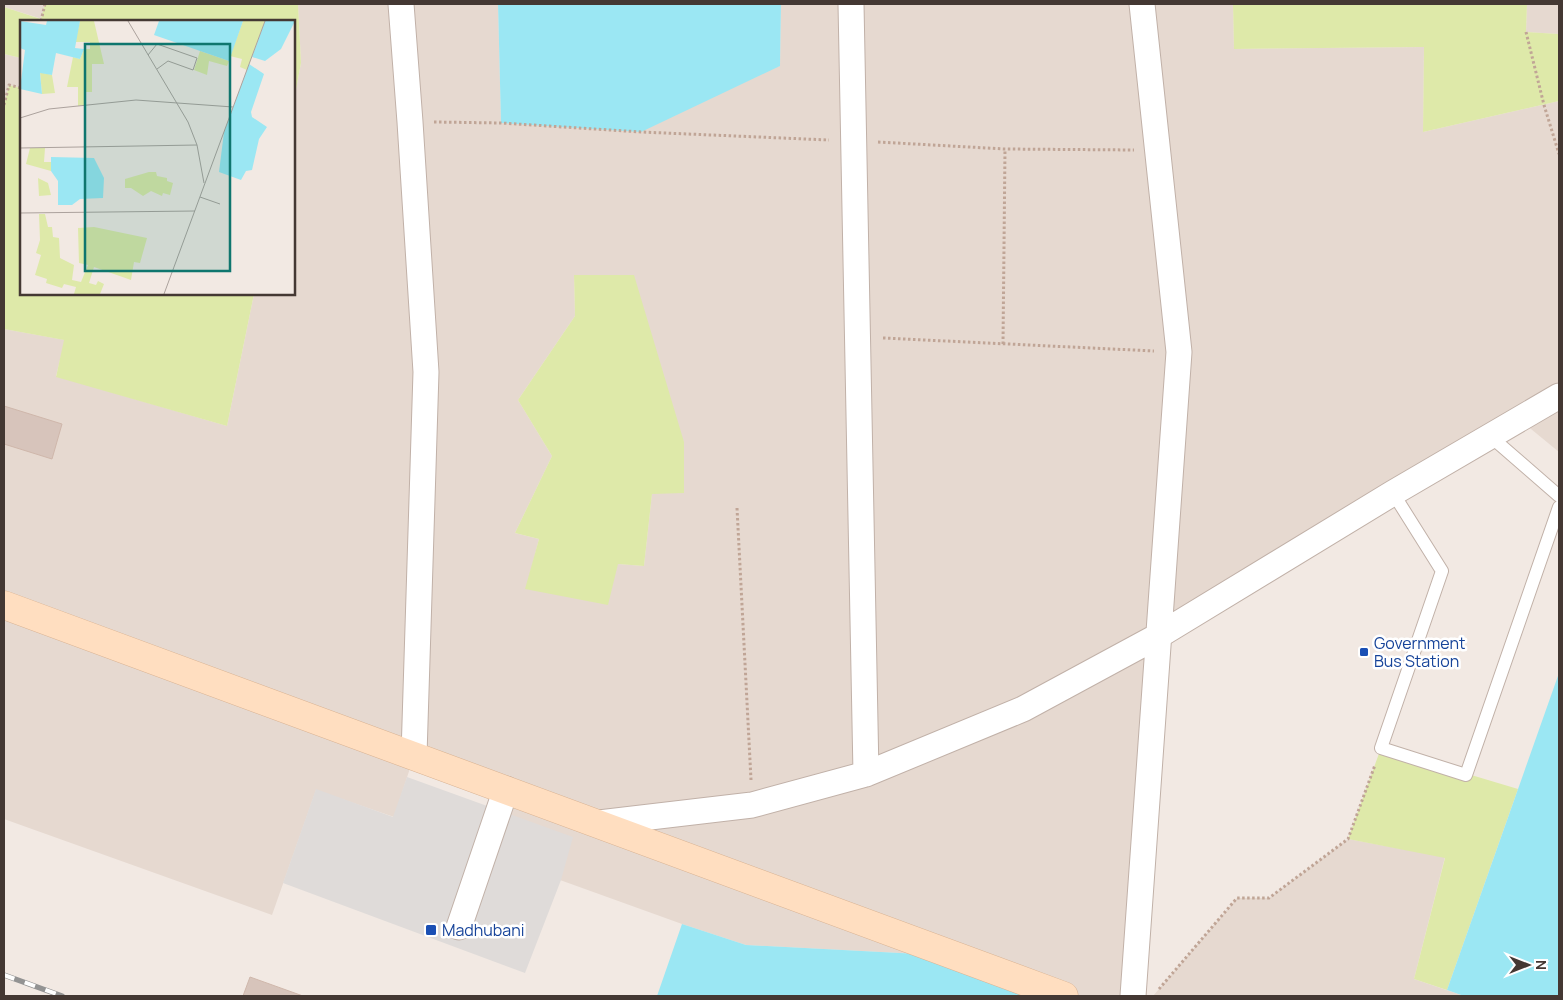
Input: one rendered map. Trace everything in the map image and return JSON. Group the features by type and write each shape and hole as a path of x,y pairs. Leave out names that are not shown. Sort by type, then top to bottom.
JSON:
{"main road":[{"path":"4,605 1064,996"}],"street":[{"path":"401,4 426,372 414,755"},
{"path":"851,4 866,774"},
{"path":"1133,996 1179,352 1142,4"},
{"path":"599,823 752,805 866,774 1023,708 1158,636 1392,494 1559,396"},
{"path":"459,927 506,789"}],"lane":[{"path":"1490,436 1559,496"},
{"path":"1392,494 1442,571 1381,748 1466,775 1559,507"}],"path":[{"path":"41,20 45,4"},
{"path":"1526,32 1544,105 1559,154"},
{"path":"4,105 9,85 20,88"},
{"path":"410,122 501,123 1005,150 1159,151"},
{"path":"1003,344 1005,150"},
{"path":"857,337 1179,352"},
{"path":"737,508 752,805"},
{"path":"1152,996 1237,898 1269,898 1348,839 1381,748"}],"shaded area":[{"path":"4,4 45,4 42,19 4,7"},
{"path":"298,4 498,4 501,123 780,66 781,4 1233,4 1234,49 1424,47 1423,132 1559,101 1559,452 1519,419 1159,636 1133,996 1064,996 957,956 746,945 682,924 485,853 506,789 414,756 394,817 316,790 272,915 4,819 4,329 65,340 56,376 227,426 254,295 295,295 295,95 301,63","holes":["574,275 652,493 644,566 618,564 526,589 539,539 515,533 552,456 518,400 575,316"]},
{"path":"1527,4 1559,4 1559,34 1526,32"},
{"path":"4,54 20,58 20,88 9,85 4,105"},
{"path":"407,777 573,837 561,880 525,973 283,883 316,789 393,817"},
{"path":"1348,839 1445,857 1414,979 1464,996 1153,996 1237,898 1269,898"}],"green space":[{"path":"45,4 298,4 301,63 295,95 295,20 20,20 20,58 4,54 4,7 41,19"},
{"path":"1233,4 1527,4 1526,32 1559,34 1559,101 1423,132 1424,47 1234,49"},
{"path":"9,85 20,88 20,295 254,295 227,426 56,377 64,340 4,329 4,105"},
{"path":"574,275 634,275 684,442 684,493 652,494 644,566 618,564 608,605 525,589 539,539 515,533 552,456 518,400 575,316"},
{"path":"1381,748 1518,789 1447,990 1414,979 1445,858 1348,839"}],"water":[{"path":"498,4 781,4 780,66 641,132 501,123"},
{"path":"1559,673 1559,996 1464,996 1447,990"},
{"path":"682,924 746,945 957,956 1064,996 657,996"}],"building":[{"path":"4,406 62,424 52,459 4,444"},
{"path":"250,977 303,996 243,996"}],"railway":[{"path":"4,975 62,996"}],"place":[{"name":"Government Bus Station","path":"1364,652"},
{"name":"Madhubani","path":"431,930"}]}
